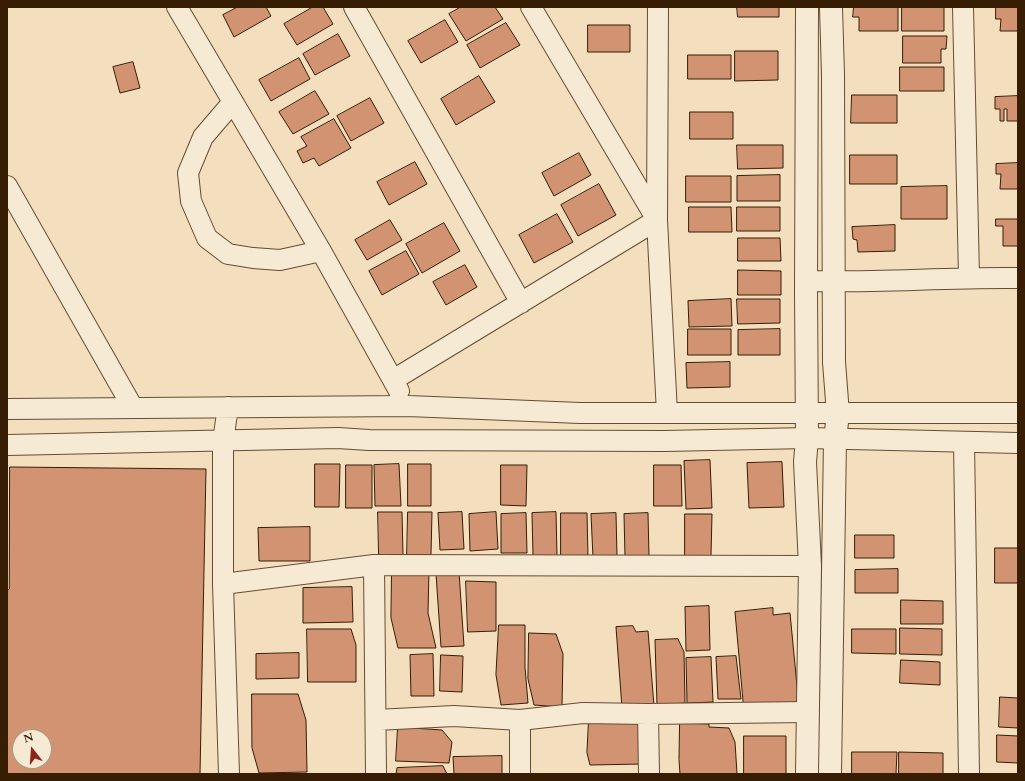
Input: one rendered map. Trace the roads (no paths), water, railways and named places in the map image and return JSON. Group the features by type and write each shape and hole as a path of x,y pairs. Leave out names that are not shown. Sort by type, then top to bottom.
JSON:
{"street":[{"path":"177,7 321,251 408,406"},
{"path":"354,7 520,303"},
{"path":"531,7 657,220"},
{"path":"658,7 657,220 667,413"},
{"path":"807,7 807,438 805,462 810,566 807,774"},
{"path":"830,774 835,439 838,414 834,362 831,7"},
{"path":"963,7 969,278"},
{"path":"233,102 203,137 188,173 191,201 207,238 228,254 253,258 280,260 321,251"},
{"path":"7,186 133,408"},
{"path":"393,380 657,220"},
{"path":"806,281 834,282 1018,278"},
{"path":"7,409 408,406 580,413 1018,413"},
{"path":"228,407 223,441 223,584 229,774"},
{"path":"7,445 338,438 369,440 665,441 807,438 1018,443"},
{"path":"964,442 969,774"},
{"path":"223,584 374,565 810,566"},
{"path":"374,565 376,774"},
{"path":"376,720 454,716 520,720 583,713 648,714 807,712"},
{"path":"648,714 650,774"},
{"path":"520,720 520,774"}]}
